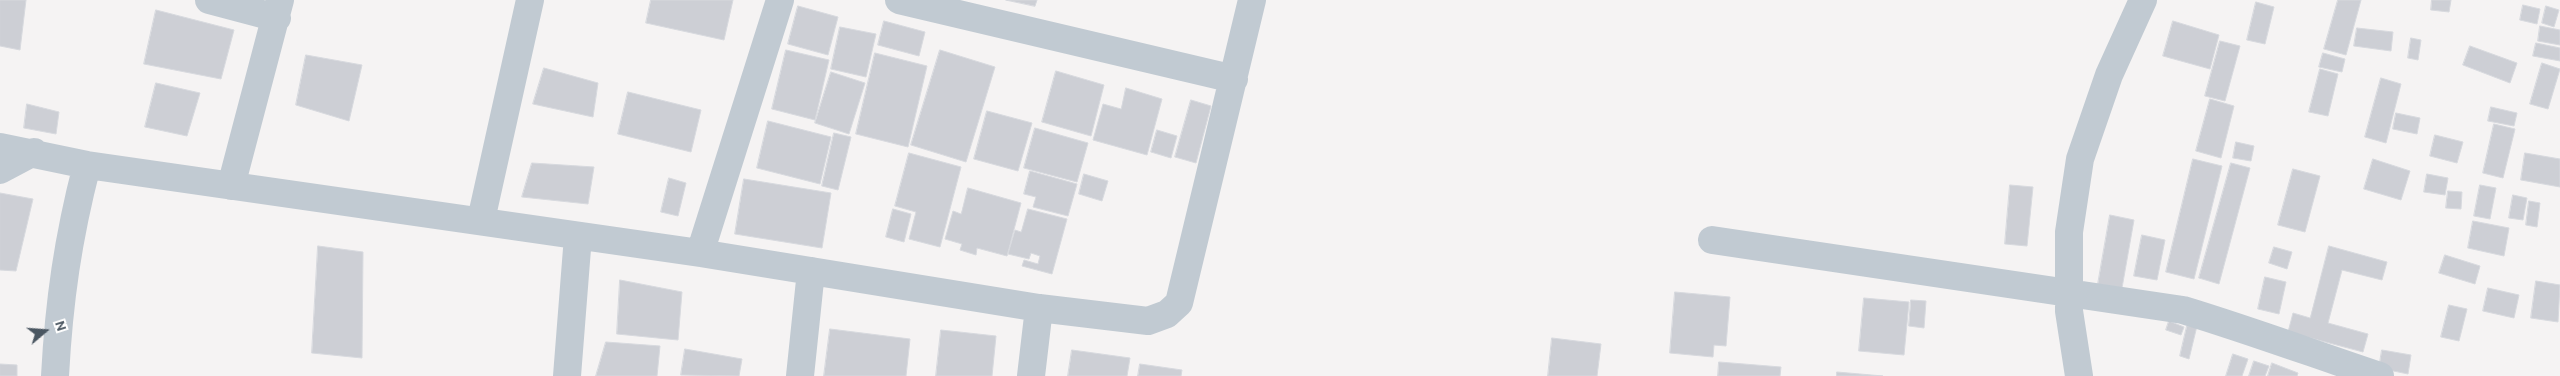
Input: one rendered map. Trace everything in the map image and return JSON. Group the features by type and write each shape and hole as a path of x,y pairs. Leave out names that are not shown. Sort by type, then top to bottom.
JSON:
{"street":[{"path":"209,0 279,9 231,186"},
{"path":"481,220 530,0"},
{"path":"700,253 780,0"},
{"path":"898,0 1234,78"},
{"path":"0,147 34,152 87,165 481,220 700,253 1039,308 1148,321 1167,314 1179,303 1252,0"},
{"path":"2078,376 2069,311 2069,232 2080,159 2109,75 2143,0"},
{"path":"0,170 34,152"},
{"path":"55,376 63,281 71,228 87,165"},
{"path":"567,376 578,236"},
{"path":"1712,240 2183,310 2236,326 2380,376"},
{"path":"800,376 811,271"},
{"path":"1031,376 1039,308"}],"building":[{"path":"0,0 26,0 20,50 0,46"},
{"path":"651,0 733,0 724,40 646,23"},
{"path":"1006,0 1037,0 1035,6"},
{"path":"2338,0 2361,0 2346,55 2324,49"},
{"path":"2432,0 2451,0 2449,12 2431,10"},
{"path":"2256,2 2274,7 2265,44 2247,40"},
{"path":"2523,5 2540,9 2537,24 2520,20"},
{"path":"798,6 838,17 828,55 788,44"},
{"path":"2546,6 2559,10 2554,27 2542,23"},
{"path":"156,10 234,30 221,79 144,64"},
{"path":"884,21 925,32 919,56 878,45"},
{"path":"2173,21 2219,35 2210,69 2163,56"},
{"path":"2540,26 2560,30 2560,45 2538,41"},
{"path":"840,27 876,34 866,77 831,69"},
{"path":"2357,28 2393,32 2391,51 2354,46"},
{"path":"2411,38 2421,40 2418,60 2408,58"},
{"path":"2220,41 2240,46 2225,101 2205,96"},
{"path":"2536,43 2560,48 2560,61 2533,56"},
{"path":"2470,46 2517,63 2510,83 2463,65"},
{"path":"786,50 829,60 815,120 772,109"},
{"path":"940,50 995,67 966,162 911,145"},
{"path":"875,53 927,66 908,147 856,134"},
{"path":"2323,53 2345,59 2342,72 2319,67"},
{"path":"306,55 362,65 349,121 296,105"},
{"path":"2542,63 2560,69 2548,109 2530,104"},
{"path":"544,68 598,83 593,117 533,104"},
{"path":"2320,69 2338,74 2328,116 2309,112"},
{"path":"1056,71 1104,85 1091,136 1042,122"},
{"path":"831,72 865,83 849,134 815,123"},
{"path":"2381,78 2401,84 2386,143 2365,137"},
{"path":"156,83 200,93 187,136 145,127"},
{"path":"1126,88 1162,99 1147,155 1093,140 1103,104 1121,109"},
{"path":"628,92 701,110 691,152 618,134"},
{"path":"2210,99 2234,106 2221,158 2196,151"},
{"path":"1191,100 1211,106 1196,163 1175,157"},
{"path":"27,104 59,112 56,134 24,128"},
{"path":"2491,107 2517,113 2514,126 2488,121"},
{"path":"987,111 1032,123 1018,171 974,159"},
{"path":"2396,113 2420,118 2417,134 2393,129"},
{"path":"768,121 831,137 820,184 757,168"},
{"path":"2494,124 2515,129 2503,178 2483,173"},
{"path":"1035,128 1088,143 1077,182 1024,168"},
{"path":"1157,130 1177,136 1171,158 1151,152"},
{"path":"834,133 851,137 838,190 822,186"},
{"path":"2435,135 2463,142 2457,163 2430,156"},
{"path":"2236,142 2254,146 2251,161 2233,158"},
{"path":"909,153 961,167 940,247 909,239 916,212 895,206"},
{"path":"2525,153 2560,159 2560,187 2521,180"},
{"path":"2193,159 2222,166 2194,279 2166,272"},
{"path":"2373,159 2410,171 2401,200 2364,189"},
{"path":"532,163 594,167 588,204 522,197"},
{"path":"2231,163 2250,168 2219,284 2199,278"},
{"path":"2293,169 2320,176 2305,232 2278,225"},
{"path":"1030,171 1077,184 1068,216 1033,207 1036,197 1024,194"},
{"path":"1084,174 1108,181 1102,201 1079,194"},
{"path":"2427,174 2448,178 2445,195 2424,192"},
{"path":"669,178 686,183 678,216 661,212"},
{"path":"744,179 831,193 822,248 735,234"},
{"path":"2010,185 2033,187 2027,246 2005,244"},
{"path":"2480,185 2496,188 2490,219 2474,216"},
{"path":"968,188 1021,203 1007,256 977,248 976,255 960,250 962,244 945,239 953,211 961,214"},
{"path":"2448,191 2462,192 2461,209 2446,208"},
{"path":"0,193 33,199 16,271 0,270"},
{"path":"2513,195 2527,198 2523,220 2509,218"},
{"path":"2529,201 2540,203 2537,227 2526,225"},
{"path":"893,209 911,214 904,242 886,237"},
{"path":"1028,209 1067,219 1052,274 1022,266 1024,260 1038,264 1040,256 1031,253 1029,259 1008,254 1015,230 1021,232"},
{"path":"2110,215 2134,220 2122,288 2098,284"},
{"path":"2473,221 2509,228 2504,256 2468,248"},
{"path":"2142,235 2165,240 2157,280 2134,276"},
{"path":"318,246 363,252 362,358 312,353"},
{"path":"2329,246 2387,262 2382,280 2342,270 2328,323 2368,334 2363,352 2288,332 2293,313 2310,318"},
{"path":"2274,247 2292,252 2287,269 2269,263"},
{"path":"2445,255 2480,266 2475,284 2439,273"},
{"path":"2265,277 2286,282 2279,314 2258,309"},
{"path":"620,280 682,292 678,340 617,334"},
{"path":"2536,281 2560,285 2558,322 2531,318"},
{"path":"2488,288 2519,295 2514,318 2483,311"},
{"path":"1675,292 1730,297 1726,346 1714,345 1713,357 1670,353"},
{"path":"1864,298 1909,302 1904,355 1859,351"},
{"path":"1911,300 1926,301 1924,328 1909,326"},
{"path":"2449,305 2467,309 2459,341 2441,337"},
{"path":"2169,321 2184,327 2181,335 2166,330"},
{"path":"2187,326 2197,326 2189,359 2180,356"},
{"path":"830,329 910,339 906,376 824,376"},
{"path":"941,330 996,336 992,376 936,376"},
{"path":"1552,338 1601,344 1597,376 1548,376"},
{"path":"606,342 660,346 657,376 596,376"},
{"path":"685,349 742,359 739,376 681,375"},
{"path":"1072,350 1130,358 1127,376 1068,376"},
{"path":"2382,350 2411,355 2408,374 2379,368"},
{"path":"2233,354 2248,359 2242,376 2226,376"},
{"path":"2254,361 2269,366 2265,376 2249,376"},
{"path":"1719,362 1781,367 1780,376 1718,376"},
{"path":"2272,363 2298,373 2297,376 2268,376"},
{"path":"0,364 17,365 17,376 0,376"},
{"path":"1140,364 1182,370 1181,376 1138,376"},
{"path":"1837,372 1883,376 1837,376"}]}
